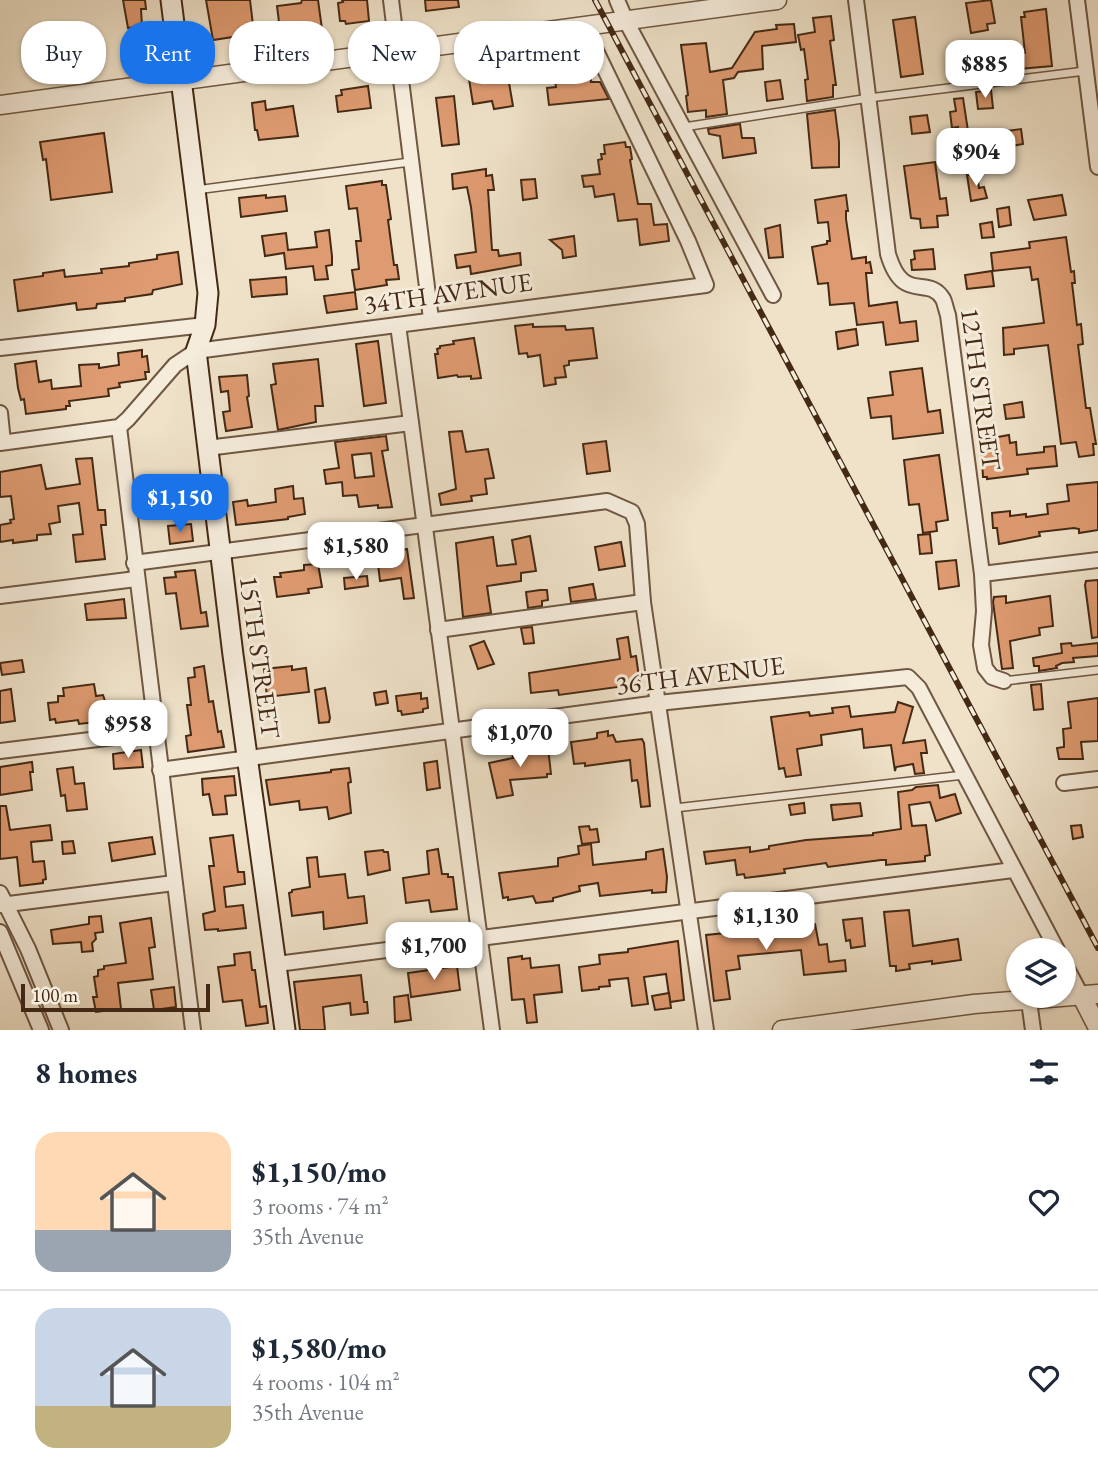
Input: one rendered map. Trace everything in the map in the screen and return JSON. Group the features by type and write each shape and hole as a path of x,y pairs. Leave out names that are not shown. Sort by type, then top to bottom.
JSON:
{"main road":[{"name":"15TH STREET","path":"171,0 173,21"},
{"name":"15TH STREET","path":"181,84 208,293 205,326 196,351 247,758 285,1030"}],"street":[{"path":"391,0 393,21"},
{"path":"618,0 626,21 773,295"},
{"path":"604,24 777,0"},
{"name":"12TH STREET","path":"856,0 888,254 893,272 902,282 934,290 943,298 948,315 982,574 984,611 981,645 985,668 992,677 1004,681"},
{"path":"1077,0 1086,71 1095,112 1098,167"},
{"path":"215,74 348,57"},
{"name":"34TH AVENUE","path":"196,351 706,285 688,240 604,67"},
{"path":"0,105 145,84"},
{"path":"401,84 431,319"},
{"path":"398,325 492,1030"},
{"path":"0,348 205,326"},
{"path":"0,413 2,443 119,427 175,365 196,351"},
{"path":"207,449 411,423"},
{"path":"119,427 193,1030"},
{"path":"134,563 607,501 632,512 637,524 643,602 706,1030"},
{"path":"982,574 1098,560"},
{"path":"0,596 136,579"},
{"path":"438,630 643,602"},
{"name":"36TH AVENUE","path":"160,770 658,704 901,676 912,679 964,775"},
{"path":"0,751 155,732"},
{"path":"964,775 1050,938"},
{"path":"1065,783 1098,779"},
{"path":"277,964 1013,870"},
{"path":"61,1030 2,901 174,883"},
{"path":"0,932 41,1030"},
{"path":"1076,977 1090,994 1098,1028"},
{"path":"782,1030 881,1023 974,1004 1006,1002"},
{"path":"1030,1008 1033,1030"}],"lane":[{"path":"684,127 869,98 1086,71"},
{"path":"195,191 410,162"},
{"path":"1004,681 1098,670"},
{"path":"675,808 964,775"}],"building":[{"path":"123,0 145,0 146,9 141,9 142,21 127,21"},
{"path":"206,0 250,0 253,21 229,21 229,38 215,40 215,21 210,21"},
{"path":"302,0 318,0 321,21 279,21 277,6 301,3"},
{"path":"342,0 367,0 369,21 348,21 346,24 345,21 340,21 338,3 343,2"},
{"path":"425,0 458,0 459,7 426,11"},
{"path":"991,0 995,23 987,24 988,30 971,33 966,3"},
{"path":"1046,9 1052,66 1006,70 1005,56 1025,53 1021,17 1025,17 1024,12"},
{"path":"831,16 834,40 830,41 836,85 833,85 833,97 807,101 805,80 808,79 804,49 801,50 798,35 815,32 813,18"},
{"path":"915,17 923,74 901,77 893,20"},
{"path":"794,24 796,42 762,46 763,69 738,72 734,78 723,80 727,114 706,117 706,110 688,112 681,45 706,43 710,72 732,68 755,32 777,29 776,25"},
{"path":"780,80 783,99 767,101 765,82"},
{"path":"470,84 509,84 513,106 494,109 492,101 473,104"},
{"path":"556,84 601,84 609,99 549,105 547,88 556,87"},
{"path":"368,86 371,108 338,112 336,96 342,95 341,90"},
{"path":"991,90 993,108 978,109 976,92"},
{"path":"454,96 459,144 442,146 436,98"},
{"path":"963,98 968,131 958,132 958,127 952,128 950,112 956,111 954,99"},
{"path":"265,101 266,110 293,106 298,136 259,140 252,103"},
{"path":"835,110 839,167 812,168 807,114"},
{"path":"927,115 930,132 912,134 910,117"},
{"path":"740,124 742,138 754,138 756,153 723,158 720,136 709,134 708,129"},
{"path":"1021,129 1023,144 972,153 970,140 999,136 998,132"},
{"path":"104,133 112,192 51,200 46,159 43,160 40,142"},
{"path":"625,142 626,147 630,147 638,204 651,204 654,225 667,224 669,241 640,245 637,219 618,221 614,194 595,197 593,186 584,187 582,176 600,174 598,160 602,159 601,154 605,154 604,145"},
{"path":"935,162 940,199 946,198 948,215 937,216 938,227 921,228 920,219 911,218 904,166"},
{"path":"486,169 486,176 492,175 494,190 488,190 492,250 498,250 499,256 520,253 521,265 471,274 470,266 457,268 455,255 476,252 467,187 453,189 452,174"},
{"path":"977,174 979,188 984,187 987,198 971,201 967,175"},
{"path":"535,179 537,198 523,200 521,180"},
{"path":"382,181 382,185 386,185 394,265 397,265 399,279 386,280 387,285 355,290 352,270 359,269 356,241 361,241 357,208 349,209 346,186"},
{"path":"266,195 266,198 285,196 287,211 241,217 239,198"},
{"path":"846,195 846,219 852,259 866,257 866,263 870,262 872,273 866,273 869,306 897,302 900,323 916,321 918,341 886,345 883,322 857,325 854,303 830,305 828,283 818,284 812,247 830,241 828,222 818,223 815,200"},
{"path":"1062,195 1066,215 1034,220 1028,200"},
{"path":"1009,207 1011,225 999,227 997,209"},
{"path":"992,222 994,237 982,238 980,224"},
{"path":"780,225 783,257 769,258 765,229"},
{"path":"329,230 332,265 326,266 328,279 315,280 313,266 286,269 284,253 265,256 262,236 286,233 288,250 317,247 315,232"},
{"path":"574,236 576,256 563,258 562,250 550,240"},
{"path":"1066,237 1071,272 1074,271 1075,283 1072,283 1077,325 1081,324 1083,344 1078,345 1086,408 1090,408 1096,444 1093,444 1094,455 1079,457 1076,442 1061,444 1048,345 1014,349 1014,354 1004,355 1003,328 1044,323 1038,279 1032,280 1030,267 993,271 991,253 1030,248 1029,242"},
{"path":"933,249 935,269 912,270 914,251"},
{"path":"178,252 182,284 153,290 152,294 125,298 125,301 97,304 96,308 77,310 76,303 18,311 14,280 64,270 65,277 102,273 101,269 129,266 129,263 157,259 157,255"},
{"path":"992,271 994,286 967,289 965,275"},
{"path":"286,277 287,294 252,297 250,280"},
{"path":"355,292 357,309 327,313 324,296"},
{"path":"533,324 533,327 565,326 566,330 593,328 597,358 569,361 569,365 564,366 566,377 555,378 556,384 544,386 540,355 528,357 527,353 519,354 515,326"},
{"path":"856,329 858,345 838,349 836,332"},
{"path":"474,338 481,378 471,379 471,376 457,375 438,378 435,354 438,354 437,349 454,344 453,341"},
{"path":"378,341 386,403 364,406 356,344"},
{"path":"142,350 142,357 147,356 149,372 145,372 146,379 119,383 120,387 108,389 109,396 69,401 70,406 66,406 66,409 26,414 24,399 21,400 18,388 15,364 36,361 39,382 51,380 52,389 81,386 79,365 99,364 99,368 119,365 118,353"},
{"path":"318,359 323,406 315,406 316,422 278,430 271,385 276,384 273,364"},
{"path":"922,368 928,412 940,410 943,433 893,439 891,416 871,418 868,398 893,395 890,372"},
{"path":"247,375 247,397 252,427 226,431 223,412 230,411 228,391 221,392 219,377"},
{"path":"1022,402 1024,417 1006,419 1004,405"},
{"path":"462,431 466,452 488,449 494,478 485,479 487,494 471,496 472,501 441,505 439,494 456,489 449,432"},
{"path":"1009,435 1010,443 1016,442 1017,455 1044,452 1044,447 1055,446 1057,466 1027,469 1028,474 987,479 983,477 981,440"},
{"path":"386,436 388,450 382,451 392,507 359,507 357,495 343,496 342,482 326,484 324,470 339,468 335,442","holes":["371,453 374,476 355,478 352,455"]},
{"path":"606,441 610,471 587,474 583,444"},
{"path":"939,455 948,520 936,522 937,531 923,533 919,504 909,505 904,460"},
{"path":"92,458 98,510 105,510 106,525 101,525 105,559 76,562 73,535 83,534 79,503 58,506 60,522 49,524 51,534 37,535 37,540 0,542 0,525 11,523 10,520 14,519 11,496 0,497 0,472 41,465 46,489 80,484 76,459"},
{"path":"172,477 173,488 155,490 153,479"},
{"path":"1098,482 1098,530 1079,533 1079,529 1074,528 1039,532 1040,536 999,544 997,528 993,528 992,513 1010,511 1010,516 1026,514 1026,517 1048,514 1047,504 1069,501 1067,485"},
{"path":"293,486 294,499 303,498 305,514 288,519 236,525 233,502 247,500 248,506 276,502 275,489"},
{"path":"191,524 193,541 170,544 168,526"},
{"path":"930,534 932,553 920,554 918,535"},
{"path":"530,536 536,571 521,573 521,581 487,586 491,613 463,617 456,543 493,537 497,566 516,564 512,540"},
{"path":"621,542 625,566 599,570 595,547"},
{"path":"407,549 414,598 404,599 401,578 380,581 377,555"},
{"path":"956,560 959,586 939,589 936,562"},
{"path":"318,564 322,587 308,589 309,593 277,597 274,577 281,577 280,573 304,570 304,565"},
{"path":"195,570 201,613 206,612 208,626 181,629 176,593 166,594 164,578 176,577 175,572"},
{"path":"367,576 368,586 345,589 344,578"},
{"path":"1098,580 1098,637 1092,638 1085,585 1086,581"},
{"path":"593,584 596,599 571,602 569,588"},
{"path":"547,590 548,600 542,601 542,606 528,608 526,592"},
{"path":"1006,596 1006,603 1050,596 1053,626 1039,628 1040,635 1010,641 1013,668 1002,669 993,602 994,597"},
{"path":"124,599 126,618 87,620 85,604"},
{"path":"532,627 534,643 524,644 521,628"},
{"path":"628,637 631,657 636,656 640,684 559,695 558,690 531,693 529,673 620,659 617,639"},
{"path":"484,641 494,664 478,669 470,646"},
{"path":"1071,643 1072,646 1098,643 1098,656 1073,658 1074,662 1039,671 1039,666 1034,666 1033,658 1062,653 1061,644"},
{"path":"22,660 24,672 2,675 0,663"},
{"path":"204,666 209,702 213,701 218,732 221,731 224,747 188,752 186,736 191,735 187,705 191,705 188,678 195,677 194,668"},
{"path":"292,666 292,670 306,668 309,692 267,697 264,669"},
{"path":"94,684 96,696 103,695 107,707 104,721 79,724 78,720 56,723 55,719 50,720 48,703 58,702 58,696 64,696 63,688"},
{"path":"1041,684 1043,709 1034,710 1031,685"},
{"path":"325,688 330,718 329,722 319,723 315,690"},
{"path":"11,689 15,721 0,723 0,691"},
{"path":"386,691 388,703 376,705 374,693"},
{"path":"421,693 421,699 427,698 428,708 423,709 423,712 402,715 401,711 398,711 396,696"},
{"path":"1098,698 1098,741 1081,742 1083,759 1059,759 1057,748 1064,747 1063,729 1071,728 1068,702"},
{"path":"898,702 913,707 903,743 925,740 927,753 921,753 924,773 915,774 913,764 896,767 895,771 891,745 864,748 862,729 821,735 822,745 797,749 801,775 786,777 784,768 779,769 771,717 809,712 810,716 833,713 832,708 849,706 851,717 895,712"},
{"path":"608,731 608,736 613,735 616,742 642,739 650,806 641,807 637,780 632,781 630,760 585,766 585,763 574,764 571,742 597,738 597,733"},
{"path":"548,747 551,774 547,774 547,777 510,780 513,795 497,798 489,763 513,758 512,752"},
{"path":"141,750 143,767 114,769 113,754"},
{"path":"437,761 440,788 427,790 424,763"},
{"path":"32,762 32,790 0,795 0,767"},
{"path":"73,767 75,784 84,783 87,809 67,811 65,795 61,796 57,769"},
{"path":"349,768 351,813 329,819 327,807 300,810 299,801 270,805 266,780"},
{"path":"234,776 236,795 225,796 227,814 213,815 209,794 203,795 202,779"},
{"path":"938,785 940,798 955,794 961,813 936,821 930,802 909,805 912,826 926,825 930,855 925,856 925,861 886,865 886,860 881,860 828,867 826,863 784,869 785,873 745,878 744,874 737,875 735,860 706,864 704,852 750,847 750,852 806,840 873,835 901,829 898,792"},
{"path":"804,803 805,813 791,815 789,805"},
{"path":"860,803 862,816 833,820 831,805"},
{"path":"0,806 6,806 10,830 50,825 52,840 31,842 33,862 44,861 46,879 43,883 20,886 17,857 0,859"},
{"path":"1081,825 1083,837 1073,839 1071,826"},
{"path":"589,826 590,830 597,829 599,842 582,844 579,827"},
{"path":"233,835 238,872 244,872 245,884 224,887 226,907 243,905 246,928 205,930 203,914 215,911 209,866 214,866 210,838"},
{"path":"152,837 155,854 112,861 109,843"},
{"path":"73,841 75,853 63,854 62,842"},
{"path":"591,844 593,865 646,859 646,852 663,849 666,892 652,893 652,890 600,896 598,883 579,886 580,891 553,898 553,901 536,903 533,896 508,900 508,897 503,898 499,873 558,866 558,858 579,854 578,846"},
{"path":"438,849 442,874 453,877 457,909 431,912 429,900 406,903 403,878 429,874 427,851"},
{"path":"365,852 388,852 390,870 368,875"},
{"path":"317,857 319,877 345,874 348,898 364,896 367,923 324,929 323,912 292,916 289,893 310,887 307,858"},
{"path":"909,910 913,946 958,939 961,960 909,964 910,969 896,971 896,966 890,966 884,912"},
{"path":"101,916 103,932 95,933 93,951 82,952 81,942 53,944 51,930 89,924 89,917"},
{"path":"151,918 155,947 149,948 153,979 118,983 121,1009 96,1012 93,997 97,997 94,977 98,976 98,970 104,969 104,966 126,963 120,923"},
{"path":"862,918 865,946 851,948 850,940 846,941 843,920"},
{"path":"815,924 819,945 827,944 829,962 845,960 846,971 804,975 801,950 738,956 740,969 726,971 730,999 714,1001 706,935"},
{"path":"678,941 684,1000 670,1002 666,974 644,977 648,1004 632,1006 628,978 609,980 610,986 582,991 579,967 600,964 599,955 628,952 628,949"},
{"path":"250,952 260,1007 266,1006 268,1023 246,1026 242,1000 223,1002 218,967 235,965 234,954"},
{"path":"522,956 522,959 530,958 531,968 559,965 562,992 534,995 537,1022 527,1023 524,999 512,1000 508,958"},
{"path":"457,966 460,990 411,997 408,973"},
{"path":"361,975 368,1013 351,1015 350,1003 323,1007 325,1030 300,1030 294,982"},
{"path":"174,987 176,1007 154,1010 151,990"},
{"path":"669,993 671,1008 655,1010 652,996"},
{"path":"408,995 411,1020 395,1022 394,997"}],"railway":[{"path":"595,0 1098,948"}]}
